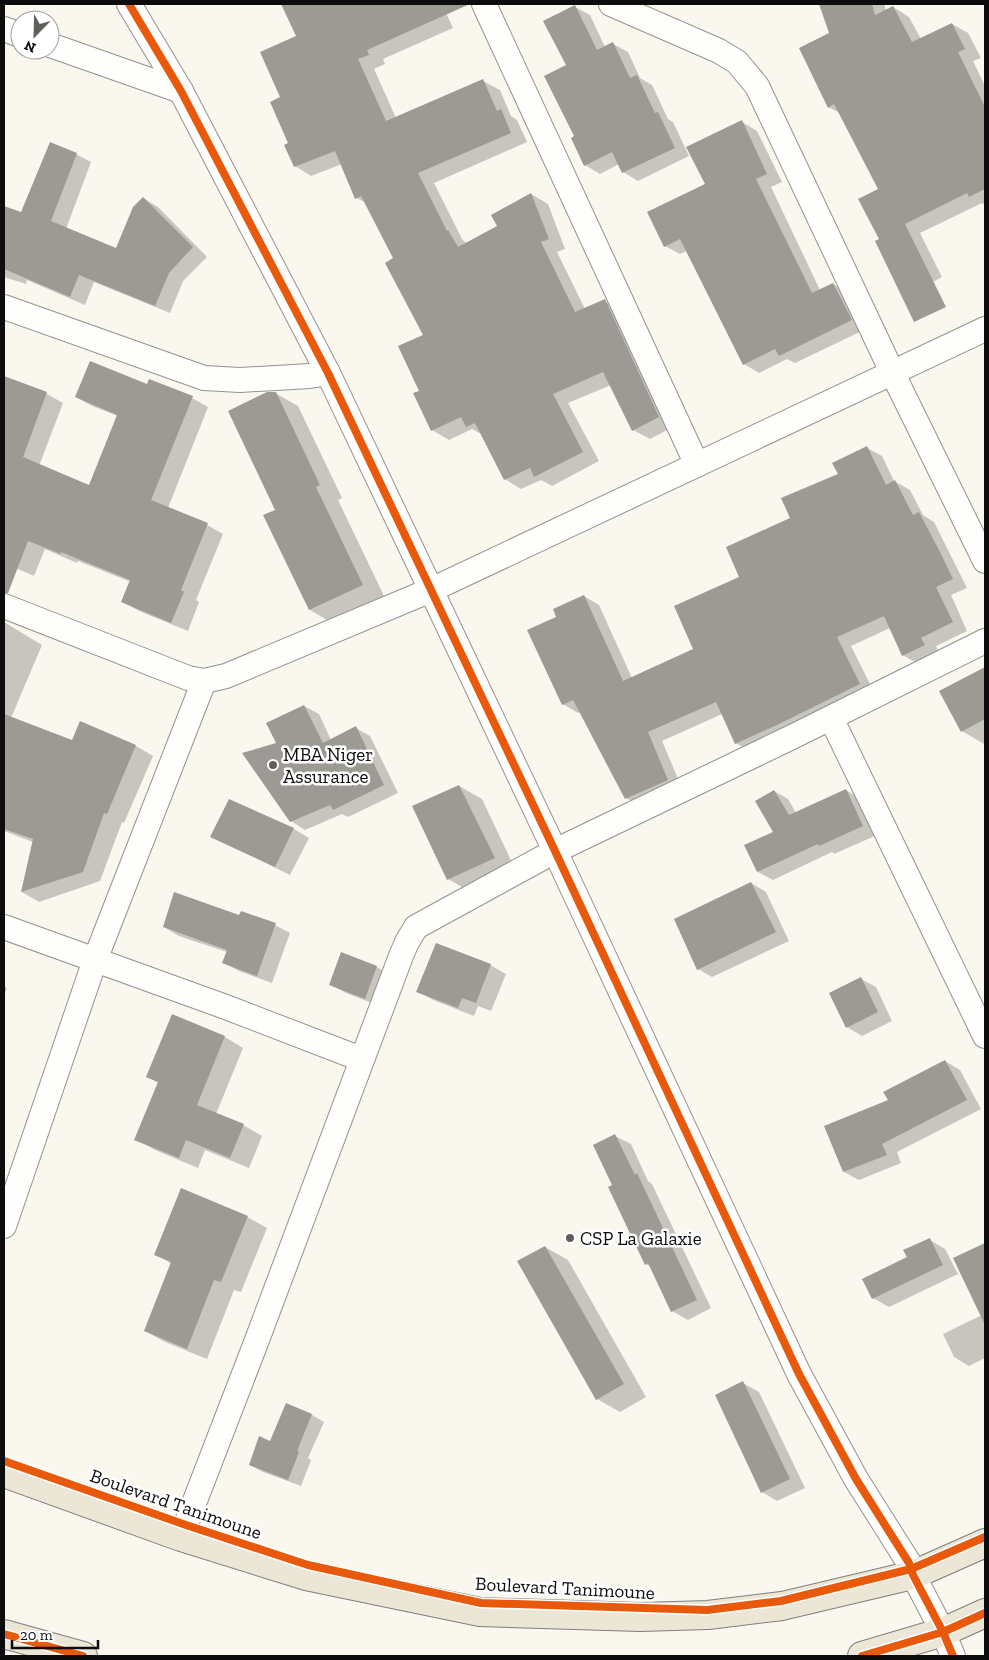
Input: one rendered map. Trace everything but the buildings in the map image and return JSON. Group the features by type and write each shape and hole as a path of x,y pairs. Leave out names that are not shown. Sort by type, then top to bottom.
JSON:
{"main road":[{"name":"Boulevard Tanimoune","path":"4,1473 181,1537 320,1579 480,1612 640,1617 708,1615 782,1606 913,1575 985,1543"},
{"path":"862,1656 948,1644 985,1613"},
{"path":"4,1634 83,1656"}],"street":[{"path":"129,4 181,91 328,373 555,851 791,1358 856,1479 909,1563 913,1575 948,1644"},
{"path":"484,4 697,465"},
{"path":"611,4 719,51 738,62 757,86 892,372 985,561"},
{"path":"60,49 181,91"},
{"path":"4,307 204,378 240,380 310,376 328,373"},
{"path":"4,606 188,678 204,681 226,676 431,590 985,328"},
{"path":"181,1537 257,1340 361,1059 401,956 416,927 555,851 831,718 985,641"},
{"path":"4,1226 95,960 204,681"},
{"path":"831,718 985,1036"},
{"path":"4,927 223,1006 361,1059"}],"cycle path":[{"path":"129,4 181,91 328,373 555,851 799,1374 856,1479 909,1563 913,1575 943,1632 953,1656"},
{"path":"4,1461 186,1525 308,1565 481,1603 707,1610 781,1601 911,1569 985,1537"},
{"path":"862,1656 943,1632 985,1613"},
{"path":"4,1634 83,1656"}],"place":[{"name":"MBA Niger Assurance","path":"273,765"},
{"name":"CSP La Galaxie","path":"570,1238"}]}
